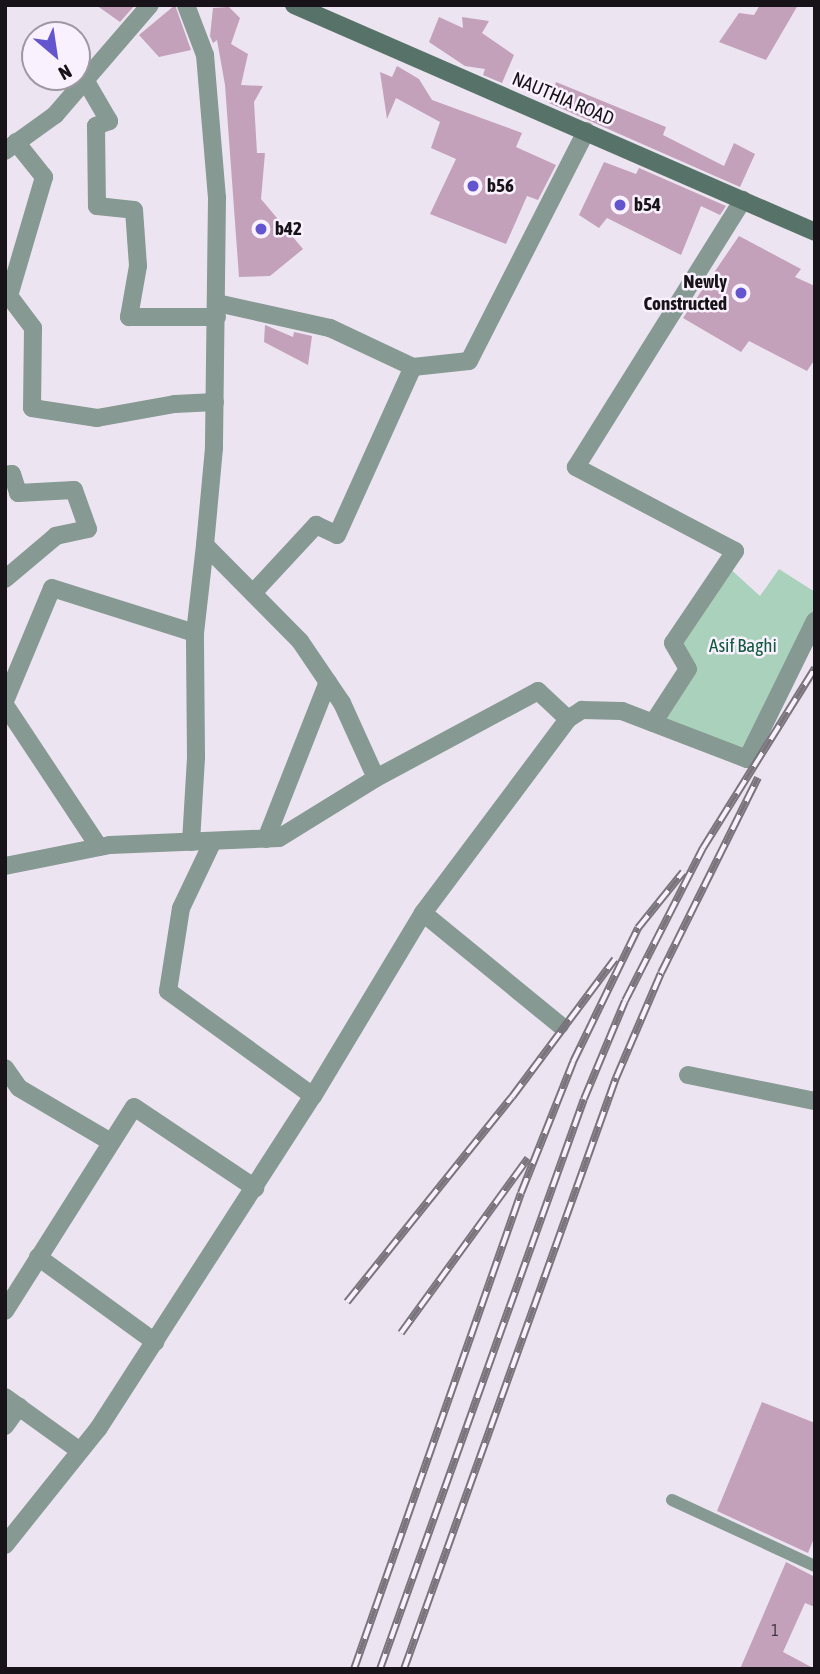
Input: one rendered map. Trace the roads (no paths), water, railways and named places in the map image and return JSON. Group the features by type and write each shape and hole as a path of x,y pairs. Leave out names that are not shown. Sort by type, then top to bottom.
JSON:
{"main road":[{"name":"NAUTHIA ROAD","path":"294,5 815,232"}],"street":[{"path":"91,70 150,5"},
{"path":"187,5 205,55 217,198 215,402 205,545 195,633 196,757 191,842"},
{"path":"91,90 109,121 96,126 97,206 134,210 138,266 129,317 217,310 330,328 414,367 469,361 586,131"},
{"path":"74,91 55,115 11,147 44,177 9,296 33,328 32,408 97,418 175,404 215,402"},
{"path":"653,723 688,669 673,643 735,551 576,467 743,200"},
{"path":"253,593 316,525 337,535 414,367"},
{"path":"5,475 12,474 19,493 74,490 88,529 56,536 5,579"},
{"path":"205,545 300,640 328,682 376,778"},
{"path":"99,847 5,703 52,588 195,633"},
{"path":"5,1545 80,1451 155,1342 313,1096 423,913 568,719 582,710 602,707 653,723 747,759 815,621"},
{"path":"266,839 328,682"},
{"path":"5,866 99,847 279,838 376,778 538,691 568,719"},
{"path":"213,841 181,908 168,991 313,1096"},
{"path":"423,913 560,1026"},
{"path":"5,1068 19,1088 111,1142"},
{"path":"688,1075 815,1101"},
{"path":"5,1311 134,1107 254,1188"},
{"path":"38,1257 155,1342"},
{"path":"5,1426 12,1402 80,1451"}],"lane":[{"path":"672,1500 815,1566"}],"railway":[{"path":"380,1669 584,1099 625,1001 703,848 815,668"},
{"path":"404,1669 616,1078 661,973 758,778"},
{"path":"354,1669 521,1193 573,1062 638,928 683,872"},
{"path":"347,1302 512,1097 615,959"},
{"path":"401,1333 528,1158"}],"place":[{"name":"b56","path":"473,186"},
{"name":"b54","path":"620,205"},
{"name":"b42","path":"261,229"},
{"name":"Newly Constructed","path":"741,293"}],"park label":[{"name":"Asif Baghi","path":"743,646"}]}
